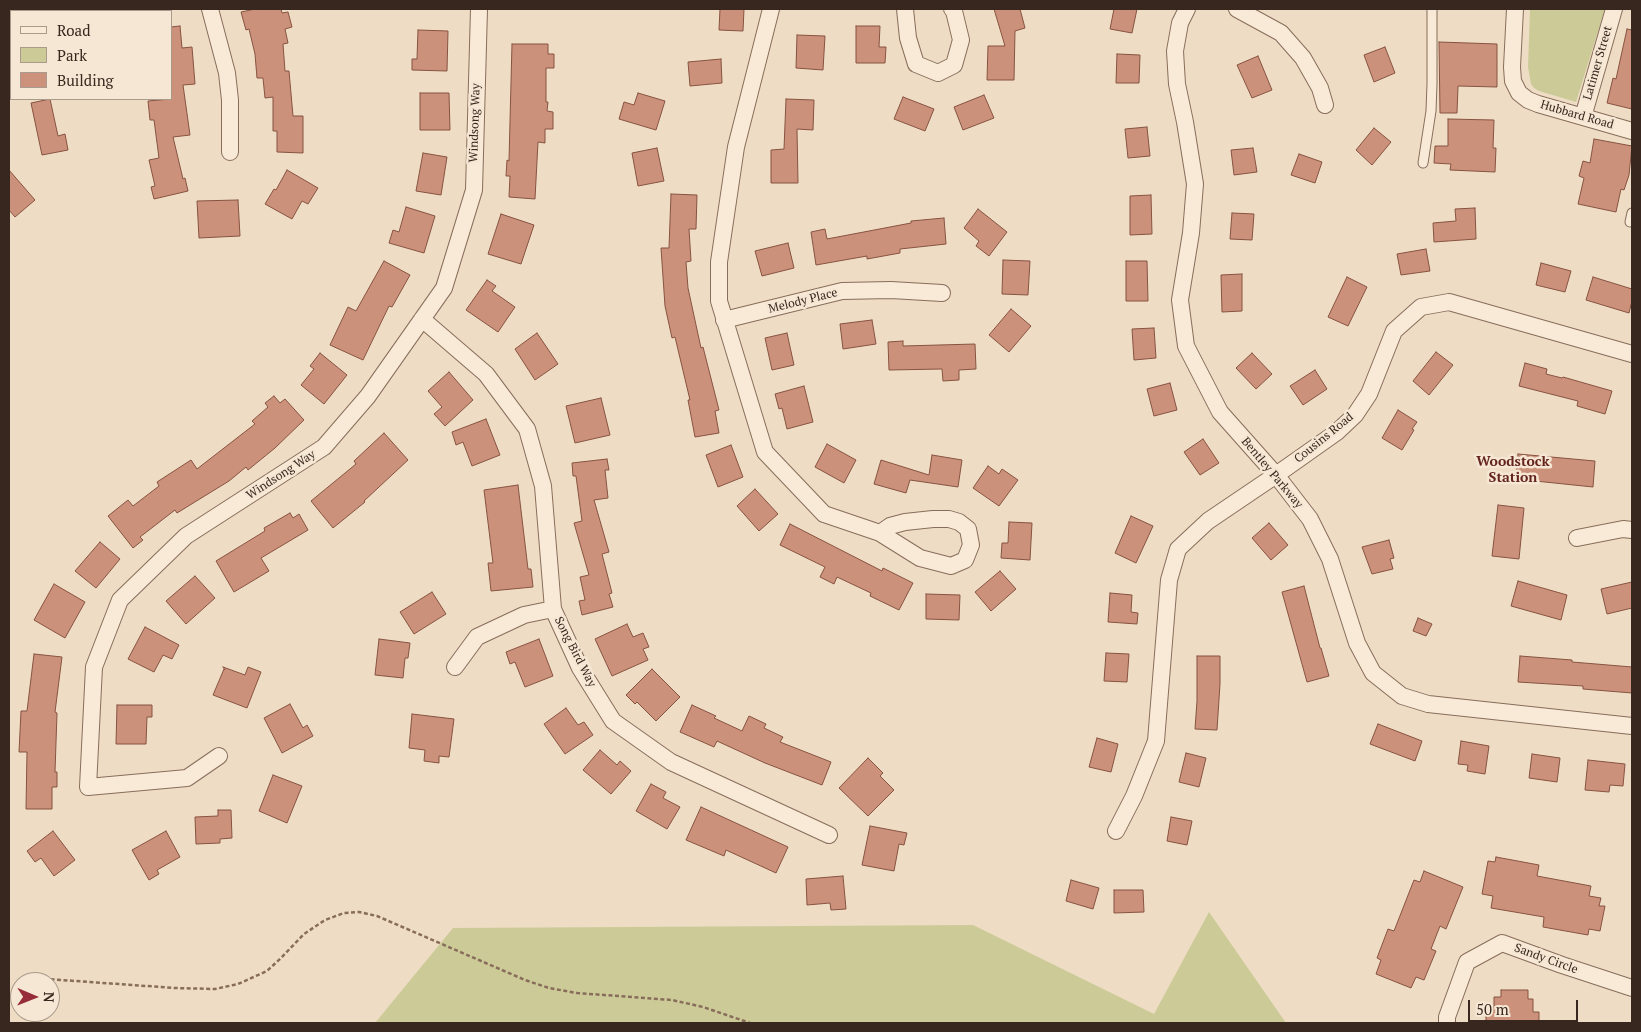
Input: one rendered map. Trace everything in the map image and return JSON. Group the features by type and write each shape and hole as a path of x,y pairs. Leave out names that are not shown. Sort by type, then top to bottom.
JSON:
{"street":[{"path":"210,9 227,73 230,100 230,152"},
{"name":"Windsong Way","path":"219,756 188,778 88,787 94,667 120,600 186,536 324,447 368,396 444,288 474,190 479,9"},
{"path":"771,9 736,147 718,262 719,302 764,452 824,514 880,533 920,558 950,566 965,560 971,545 968,530 959,522 949,519 905,522 890,526 880,533"},
{"path":"905,9 908,38 916,64 938,73 954,65 961,40 952,9"},
{"name":"Bentley Parkway","path":"1187,9 1180,23 1175,51 1177,84 1195,184 1191,233 1180,300 1186,346 1220,412 1276,476 1310,520 1330,559 1357,643 1373,673 1402,696 1428,704 1632,726"},
{"path":"1237,9 1281,33 1303,58 1320,88 1326,105"},
{"name":"Hubbard Road","path":"1515,9 1512,67 1513,81 1520,93 1528,100 1538,104 1632,131"},
{"name":"Latimer Street","path":"1583,117 1614,9"},
{"name":"Melody Place","path":"724,320 842,291 891,290 942,293"},
{"name":"Cousins Road","path":"1116,832 1134,796 1156,742 1169,580 1178,549 1208,521 1276,476 1336,432 1355,415 1369,394 1394,331 1421,308 1449,302 1632,354"},
{"name":"Song Bird Way","path":"422,319 486,374 527,429 543,486 553,609 580,668 613,722 672,762 830,835"},
{"path":"1577,538 1623,529 1632,530"},
{"path":"455,667 477,637 524,615 553,609"},
{"name":"Sandy Circle","path":"1447,1023 1447,1017 1467,962 1502,943 1632,988"}],"lane":[{"path":"1423,163 1431,111 1432,9"}],"path":[{"path":"60,981 215,989 238,984 267,971 304,934 325,920 344,913 360,912 377,916 525,980 548,988 577,993 672,1000 703,1007 750,1023"}],"green space":[{"path":"1530,9 1605,9 1576,102 1539,91 1531,84 1528,67"},
{"path":"1209,912 1286,1023 375,1023 453,928 973,925 1154,1014"}],"building":[{"path":"255,9 281,9 282,13 288,12 292,27 285,29 288,43 283,44 285,71 289,71 293,116 303,116 303,153 277,152 277,131 273,131 273,97 265,98 263,78 257,78 255,54 249,29 246,30 241,12"},
{"path":"720,9 744,9 743,31 719,30"},
{"path":"994,9 1020,9 1025,28 1015,31 1014,80 987,80 988,46 1005,46"},
{"path":"1114,9 1137,9 1132,33 1110,29"},
{"path":"180,26 182,48 192,47 195,84 183,85 190,135 173,137 183,179 185,178 188,191 154,199 151,187 155,186 149,160 159,158 154,120 150,120 148,101 172,100 172,27"},
{"path":"856,26 880,26 879,47 886,47 885,63 856,63"},
{"path":"1627,29 1632,30 1632,109 1607,103 1613,78 1616,79"},
{"path":"418,30 448,31 447,71 412,70 412,59 417,59"},
{"path":"797,35 825,36 823,70 796,68"},
{"path":"1439,42 1497,44 1497,87 1458,86 1457,113 1440,113"},
{"path":"512,44 548,44 548,54 554,54 554,68 546,68 547,111 553,112 553,129 545,129 545,143 538,142 535,199 509,197 510,176 506,176 507,160 509,161"},
{"path":"1385,47 1395,73 1374,82 1364,55"},
{"path":"1117,54 1140,55 1139,83 1116,83"},
{"path":"1258,56 1272,90 1252,98 1237,65"},
{"path":"721,59 722,83 690,86 688,62"},
{"path":"420,93 449,93 450,130 420,130"},
{"path":"638,93 665,101 656,130 619,119 624,102 634,105"},
{"path":"984,95 994,118 963,130 954,107"},
{"path":"903,97 934,109 925,131 894,119"},
{"path":"786,99 814,100 813,130 797,129 798,183 771,183 771,150 784,149"},
{"path":"50,100 58,136 65,134 68,150 42,155 31,103"},
{"path":"1448,119 1494,120 1493,148 1496,148 1495,172 1450,170 1451,164 1434,163 1435,146 1448,146"},
{"path":"1147,127 1150,156 1128,158 1125,129"},
{"path":"1374,128 1391,142 1372,165 1356,150"},
{"path":"1594,139 1632,146 1629,175 1624,190 1621,189 1616,212 1578,204 1584,178 1579,176 1583,161 1590,163"},
{"path":"657,148 664,181 638,186 632,153"},
{"path":"1253,148 1257,172 1234,175 1231,150"},
{"path":"423,153 447,157 441,195 416,191"},
{"path":"1299,154 1322,162 1315,183 1291,175"},
{"path":"9,170 35,200 15,217 9,210"},
{"path":"287,170 318,188 308,204 302,201 292,219 265,204 274,189 276,190"},
{"path":"671,194 697,195 696,229 689,229 691,261 686,262 688,288 701,348 703,347 719,410 715,411 719,433 695,437 688,400 690,400 675,337 672,338 665,306 661,248 669,248"},
{"path":"1151,195 1152,234 1130,235 1130,196"},
{"path":"238,200 240,236 199,238 197,201"},
{"path":"406,207 435,216 424,253 389,243 393,230 399,232"},
{"path":"1475,208 1476,239 1434,242 1433,223 1456,221 1455,209"},
{"path":"978,209 1007,232 989,256 976,246 979,241 964,228"},
{"path":"1232,213 1254,214 1252,240 1230,239"},
{"path":"501,214 534,225 521,264 488,254"},
{"path":"944,218 946,244 900,249 900,253 867,259 867,256 816,265 811,232 825,229 827,239 911,223 911,221"},
{"path":"788,243 794,268 762,276 755,251"},
{"path":"1426,249 1430,271 1401,275 1397,254"},
{"path":"1003,260 1030,261 1028,295 1002,294"},
{"path":"384,261 410,275 392,307 389,306 363,360 330,345 348,307 356,311"},
{"path":"1126,261 1147,261 1148,301 1126,301"},
{"path":"1541,263 1571,271 1565,292 1536,285"},
{"path":"1242,274 1242,311 1222,312 1221,275"},
{"path":"1347,277 1367,287 1348,326 1328,317"},
{"path":"1593,277 1632,289 1629,313 1586,300"},
{"path":"487,280 496,286 492,291 515,307 498,332 466,310"},
{"path":"1011,309 1031,326 1009,352 989,335"},
{"path":"872,320 876,344 843,349 840,324"},
{"path":"1154,328 1156,358 1134,360 1132,329"},
{"path":"537,333 558,364 535,380 515,349"},
{"path":"787,333 794,365 772,370 765,338"},
{"path":"903,341 903,346 975,344 976,369 959,370 959,380 943,381 942,369 889,370 888,342"},
{"path":"1436,352 1453,365 1429,395 1413,381"},
{"path":"320,353 347,375 324,404 301,385 314,369 310,366"},
{"path":"1252,353 1272,374 1256,389 1236,368"},
{"path":"1525,363 1547,369 1546,374 1612,391 1605,414 1577,406 1578,401 1519,386"},
{"path":"1315,370 1327,389 1303,405 1290,386"},
{"path":"449,372 473,400 445,426 434,414 442,407 428,391"},
{"path":"1170,383 1177,410 1154,416 1147,389"},
{"path":"804,386 813,422 787,429 782,408 779,409 775,394"},
{"path":"274,396 280,403 285,399 304,420 275,448 248,470 246,467 229,481 177,513 175,510 140,537 143,540 133,548 108,516 128,500 133,506 159,486 157,482 191,460 197,469 255,424 252,421 268,407 265,403"},
{"path":"601,398 610,435 575,443 566,406"},
{"path":"1398,410 1417,422 1402,450 1382,438"},
{"path":"486,419 500,455 472,466 463,442 456,445 452,432"},
{"path":"384,433 408,460 365,502 333,528 311,501 356,464 354,461"},
{"path":"1203,439 1219,463 1200,475 1184,452"},
{"path":"827,444 856,460 844,483 815,467"},
{"path":"731,445 743,477 718,487 706,455"},
{"path":"1518,454 1595,461 1593,487 1516,479"},
{"path":"932,455 962,460 958,487 910,480 906,493 874,484 881,460 929,475"},
{"path":"607,459 609,470 605,470 608,498 594,500 609,552 602,554 612,593 609,594 613,607 582,615 579,601 585,600 580,577 589,575 574,523 582,521 576,476 573,476 572,463"},
{"path":"988,466 999,474 1002,469 1018,480 999,506 973,488"},
{"path":"518,485 528,569 531,569 533,587 491,591 488,563 493,563 484,490"},
{"path":"755,489 778,514 759,531 737,506"},
{"path":"1498,505 1524,508 1519,559 1492,556"},
{"path":"290,513 293,518 299,514 308,530 261,558 269,571 234,592 216,561 265,531 264,528"},
{"path":"1131,516 1153,526 1136,563 1115,553"},
{"path":"1009,522 1032,523 1030,560 1001,558 1002,543 1008,543"},
{"path":"1269,523 1288,545 1271,560 1252,538"},
{"path":"790,524 882,571 883,568 913,583 899,610 870,596 871,593 837,577 834,584 820,577 825,567 780,545"},
{"path":"1389,540 1394,558 1390,559 1393,569 1372,574 1362,547"},
{"path":"100,542 120,559 96,588 75,571"},
{"path":"1000,571 1016,589 991,611 975,592"},
{"path":"195,576 215,598 186,624 166,601"},
{"path":"1518,581 1567,595 1561,620 1511,606"},
{"path":"1632,582 1632,608 1607,614 1601,589"},
{"path":"54,584 85,602 65,638 34,620"},
{"path":"1304,586 1329,676 1307,682 1282,592"},
{"path":"432,592 446,614 414,634 400,612"},
{"path":"1110,593 1132,595 1131,612 1138,613 1137,624 1108,622"},
{"path":"926,594 960,595 959,620 926,619"},
{"path":"1418,618 1432,624 1426,636 1413,631"},
{"path":"627,624 633,637 643,633 649,647 643,649 648,660 612,676 595,639"},
{"path":"145,627 179,645 172,659 163,655 154,672 128,659"},
{"path":"379,639 410,643 408,658 405,658 403,678 375,675"},
{"path":"539,639 553,676 525,687 515,662 510,664 506,652"},
{"path":"1106,653 1129,654 1127,682 1104,681"},
{"path":"34,654 62,657 55,712 57,713 55,772 57,772 57,787 52,787 52,809 26,809 27,752 19,752 21,711 27,711"},
{"path":"1197,656 1220,656 1217,730 1195,729"},
{"path":"1520,656 1632,667 1632,693 1583,689 1583,686 1518,682"},
{"path":"223,667 245,675 248,667 261,672 247,708 213,695 225,670"},
{"path":"652,669 680,697 656,721 637,702 635,704 626,695"},
{"path":"290,704 303,728 307,725 313,736 282,753 264,718"},
{"path":"117,705 152,705 152,717 147,717 146,744 116,744"},
{"path":"692,705 742,731 749,716 766,724 764,728 783,737 780,742 831,762 822,785 765,763 717,741 714,747 680,732"},
{"path":"566,708 578,725 584,722 593,735 565,754 544,724"},
{"path":"412,714 454,719 449,757 439,756 439,763 424,761 425,750 409,748"},
{"path":"1378,724 1422,741 1415,761 1370,744"},
{"path":"1097,738 1118,744 1111,772 1089,767"},
{"path":"1461,741 1489,746 1485,774 1467,771 1468,765 1458,764"},
{"path":"600,750 617,765 620,761 631,771 611,794 583,770"},
{"path":"1186,753 1206,758 1199,787 1179,782"},
{"path":"1532,754 1560,758 1557,782 1529,778"},
{"path":"868,758 883,773 880,776 894,790 868,816 839,788"},
{"path":"1588,760 1625,764 1623,786 1610,785 1609,792 1585,790"},
{"path":"273,775 302,786 287,823 259,811"},
{"path":"651,784 666,792 663,798 680,807 667,829 636,811"},
{"path":"701,807 788,847 776,873 726,850 724,856 686,840"},
{"path":"218,810 231,810 232,838 220,839 220,843 196,844 195,817 218,816"},
{"path":"1171,817 1192,821 1187,845 1167,841"},
{"path":"870,826 907,833 904,845 899,844 894,871 862,865"},
{"path":"53,831 75,860 54,876 41,858 35,862 27,851"},
{"path":"166,831 180,857 157,870 159,874 149,880 132,850"},
{"path":"1496,857 1539,865 1537,876 1591,886 1589,896 1601,898 1599,906 1605,906 1600,931 1589,929 1588,935 1543,927 1544,917 1491,908 1493,896 1482,894 1488,861 1495,862"},
{"path":"1424,871 1463,887 1446,929 1440,926 1431,949 1436,951 1424,980 1416,977 1411,988 1376,974 1381,960 1377,958 1388,929 1394,931 1414,880 1420,882"},
{"path":"843,876 846,909 831,910 830,903 807,905 806,879"},
{"path":"1071,880 1099,888 1093,909 1066,901"},
{"path":"1114,890 1143,890 1144,912 1114,913"},
{"path":"1501,990 1528,990 1528,999 1533,999 1533,1012 1539,1012 1539,1023 1486,1023 1486,1010 1494,1010 1494,997 1501,997"}],"district":[{"name":"Woodstock Station","path":"1513,470"}]}
